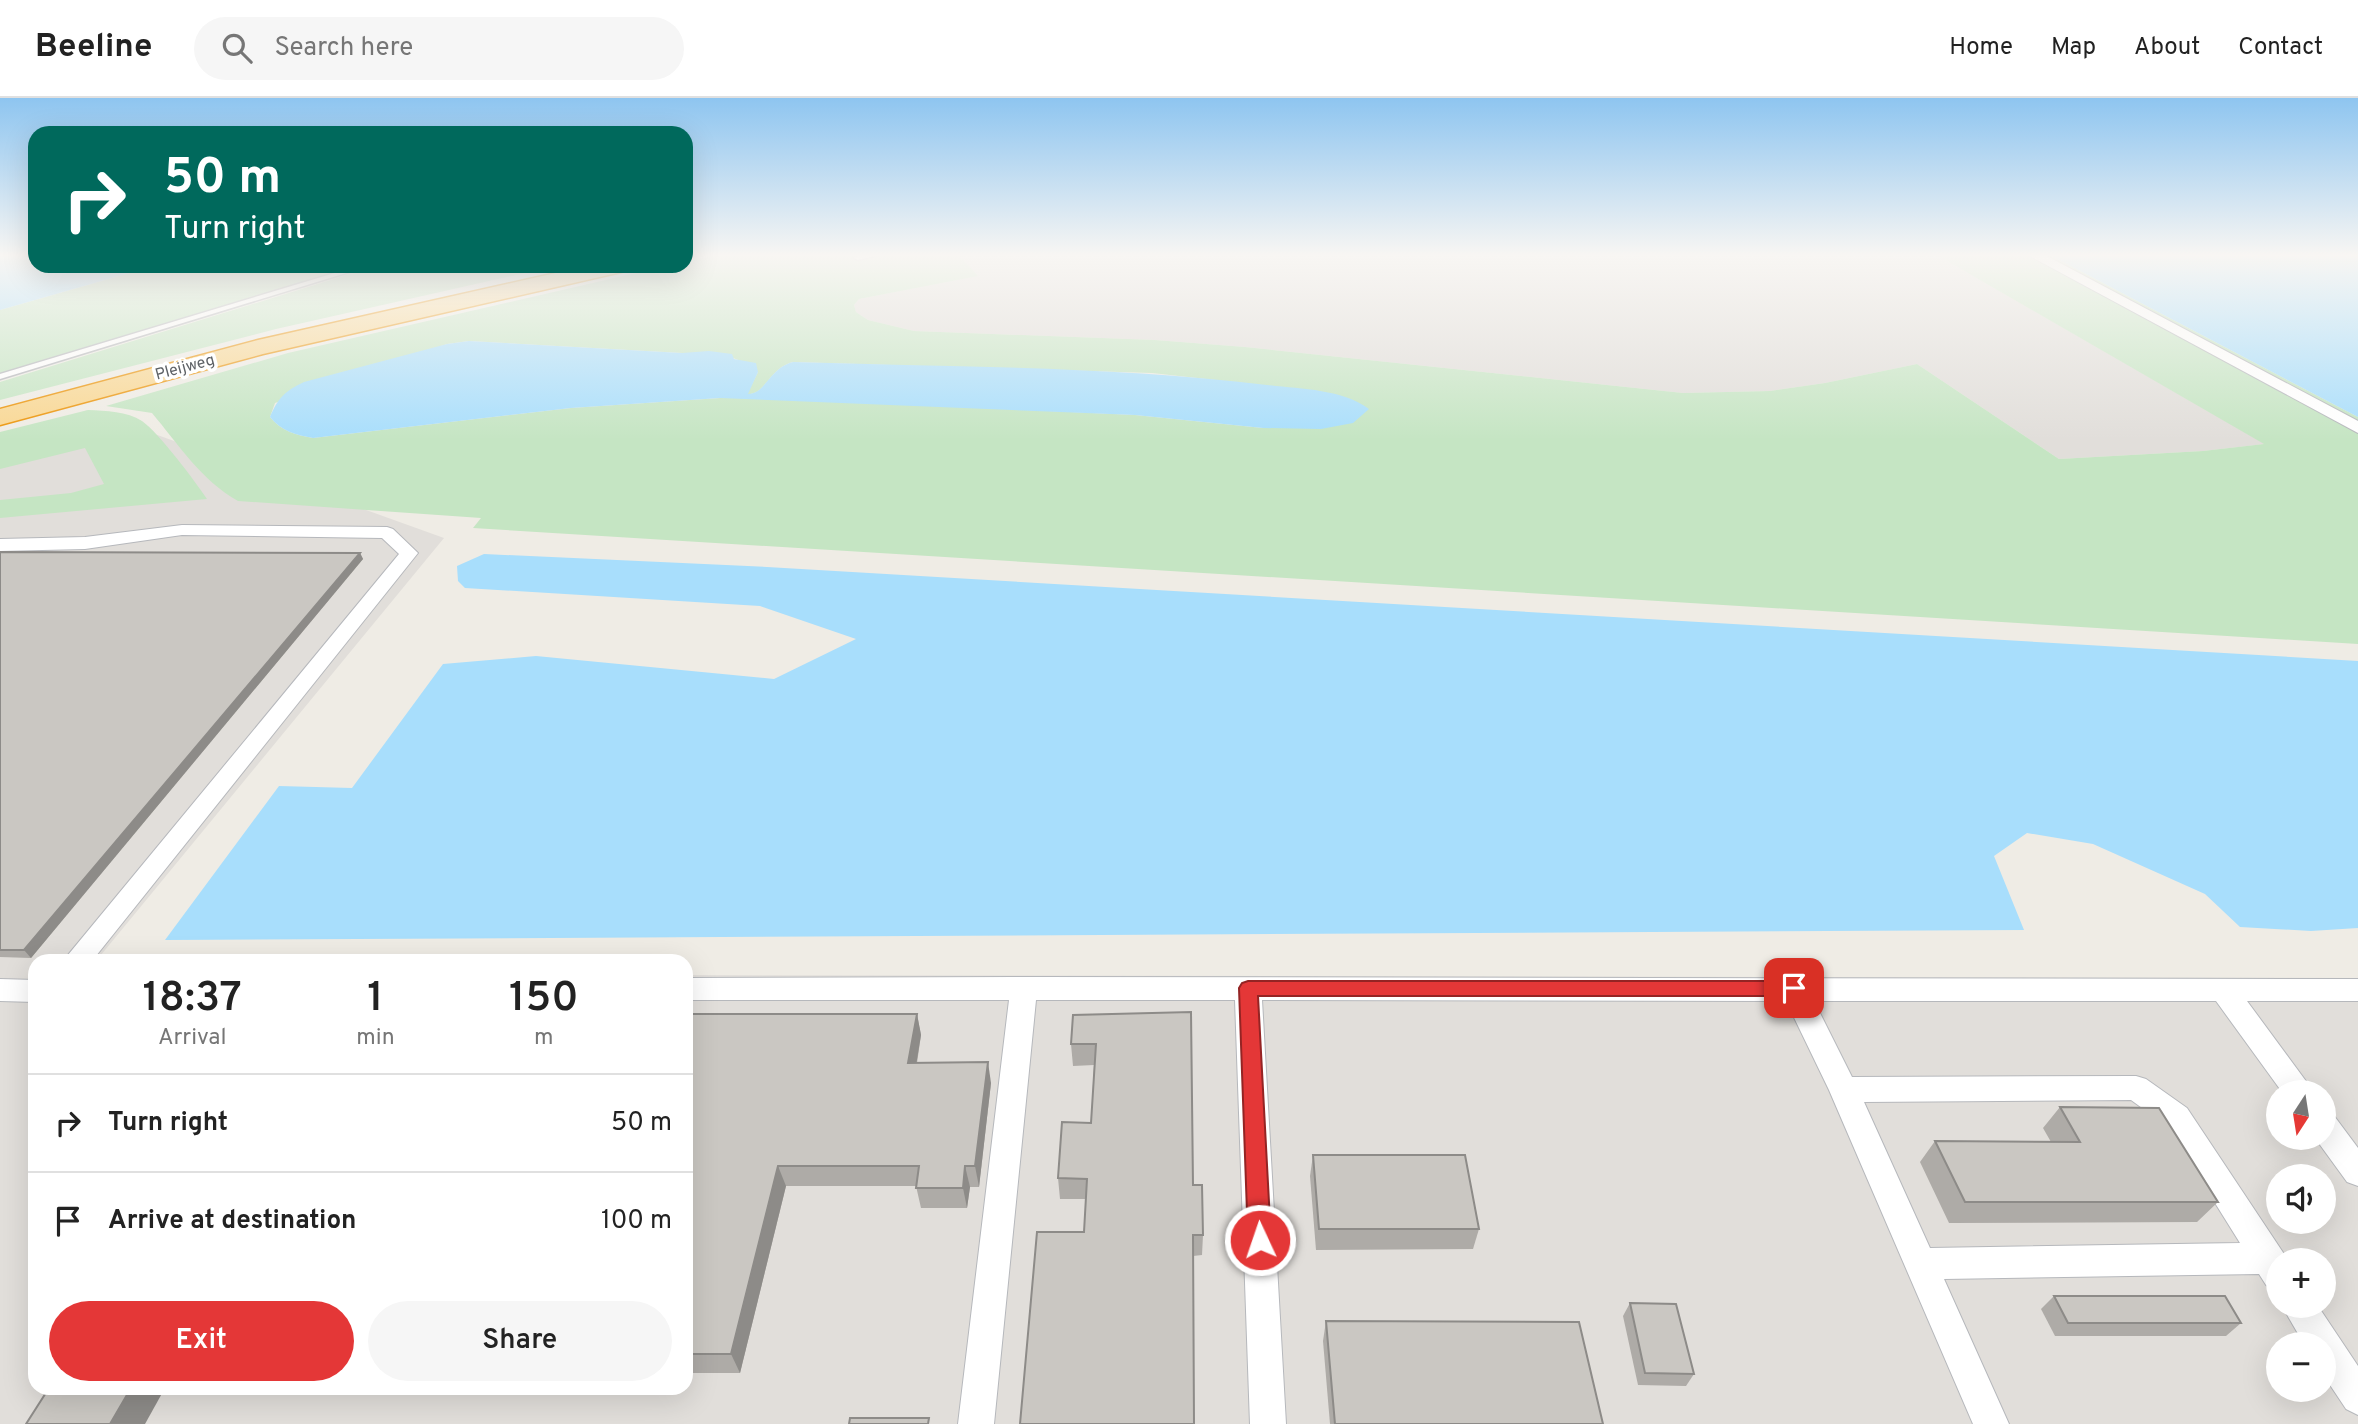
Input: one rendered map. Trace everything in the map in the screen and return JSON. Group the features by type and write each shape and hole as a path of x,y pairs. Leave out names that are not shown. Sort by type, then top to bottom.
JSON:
{"highway":[{"name":"Pleijweg","path":"0,405 232,345 358,316"},
{"name":"Pleijweg","path":"0,417 258,348 399,316"}],"street":[{"path":"2148,316 2358,428"},
{"path":"0,545 85,543 182,530 387,533 409,554 82,954"},
{"path":"976,1424 1024,988"},
{"path":"1248,988 1268,1424"},
{"path":"1794,988 1844,1090 1991,1424"},
{"path":"693,989 2358,990"},
{"path":"0,990 28,991"},
{"path":"2222,990 2290,1080"},
{"path":"1844,1090 2136,1088 2177,1117 2266,1255"},
{"path":"2336,1142 2358,1172"},
{"path":"1920,1264 2266,1266"},
{"path":"2336,1363 2358,1398"}],"lane":[{"path":"0,377 201,316"}],"shaded area":[{"path":"862,316 2042,316 2265,444 2203,451 2059,459 1917,364 1770,391 1683,393 1245,347 1155,340 914,331 868,320"},
{"path":"88,410 444,538 102,954 28,954 28,1395 693,1395 693,975 2358,978 2358,1424 0,1424 0,439"}],"green space":[{"path":"0,316 195,316 0,375"},
{"path":"214,316 334,316 0,400 0,382"},
{"path":"450,316 862,316 868,320 914,331 1155,340 1245,347 1683,393 1770,391 1917,364 2059,459 2203,451 2264,444 2042,316 2166,316 2358,417 2358,644 473,528 481,518 238,501 202,473 152,413 106,406 288,353","holes":["469,341 704,353 739,360 758,372 747,394 759,390 778,370 793,362 1152,373 1316,391 1263,428 1135,415 775,398 720,398 571,408 313,438 289,432 270,417 275,403 447,344"]},
{"path":"88,410 123,413 142,421 167,446 207,499 0,518 0,500 71,493 104,484 85,448 0,469 0,432"}],"water":[{"path":"2166,316 2358,316 2358,417"},
{"path":"469,341 732,354 734,359 756,363 758,372 748,394 759,390 778,370 793,362 1149,374 1320,391 1346,397 1369,409 1353,423 1321,429 1263,428 1135,415 720,398 571,408 313,438 289,432 270,417 283,396 304,382 447,344"},
{"path":"484,554 767,567 2358,661 2358,928 2311,931 2240,927 2205,894 2093,844 2027,833 1994,856 2024,930 165,940 279,786 352,788 443,664 536,656 774,679 856,639 760,606 465,588 458,581 457,566"}],"building":[{"path":"0,552 360,553 24,950 0,950"},
{"path":"1191,1012 1193,1185 1202,1185 1203,1235 1193,1235 1194,1424 1020,1424 1037,1232 1084,1232 1087,1179 1058,1178 1062,1122 1091,1123 1096,1044 1071,1044 1073,1015"},
{"path":"693,1014 917,1014 908,1063 988,1062 975,1166 965,1166 963,1188 916,1188 919,1166 778,1166 731,1354 693,1354"},
{"path":"2060,1107 2159,1108 2218,1202 1965,1202 1935,1141 2080,1142"},
{"path":"1313,1155 1465,1155 1479,1229 1319,1229"},
{"path":"2054,1296 2225,1296 2241,1323 2068,1323"},
{"path":"1630,1303 1676,1304 1694,1374 1645,1373"},
{"path":"1326,1321 1579,1322 1603,1424 1335,1424"},
{"path":"45,1395 127,1395 110,1424 26,1424"},
{"path":"850,1418 929,1418 928,1424 849,1424"}],"route":[{"path":"1260,1240 1248,988 1794,988"}]}
